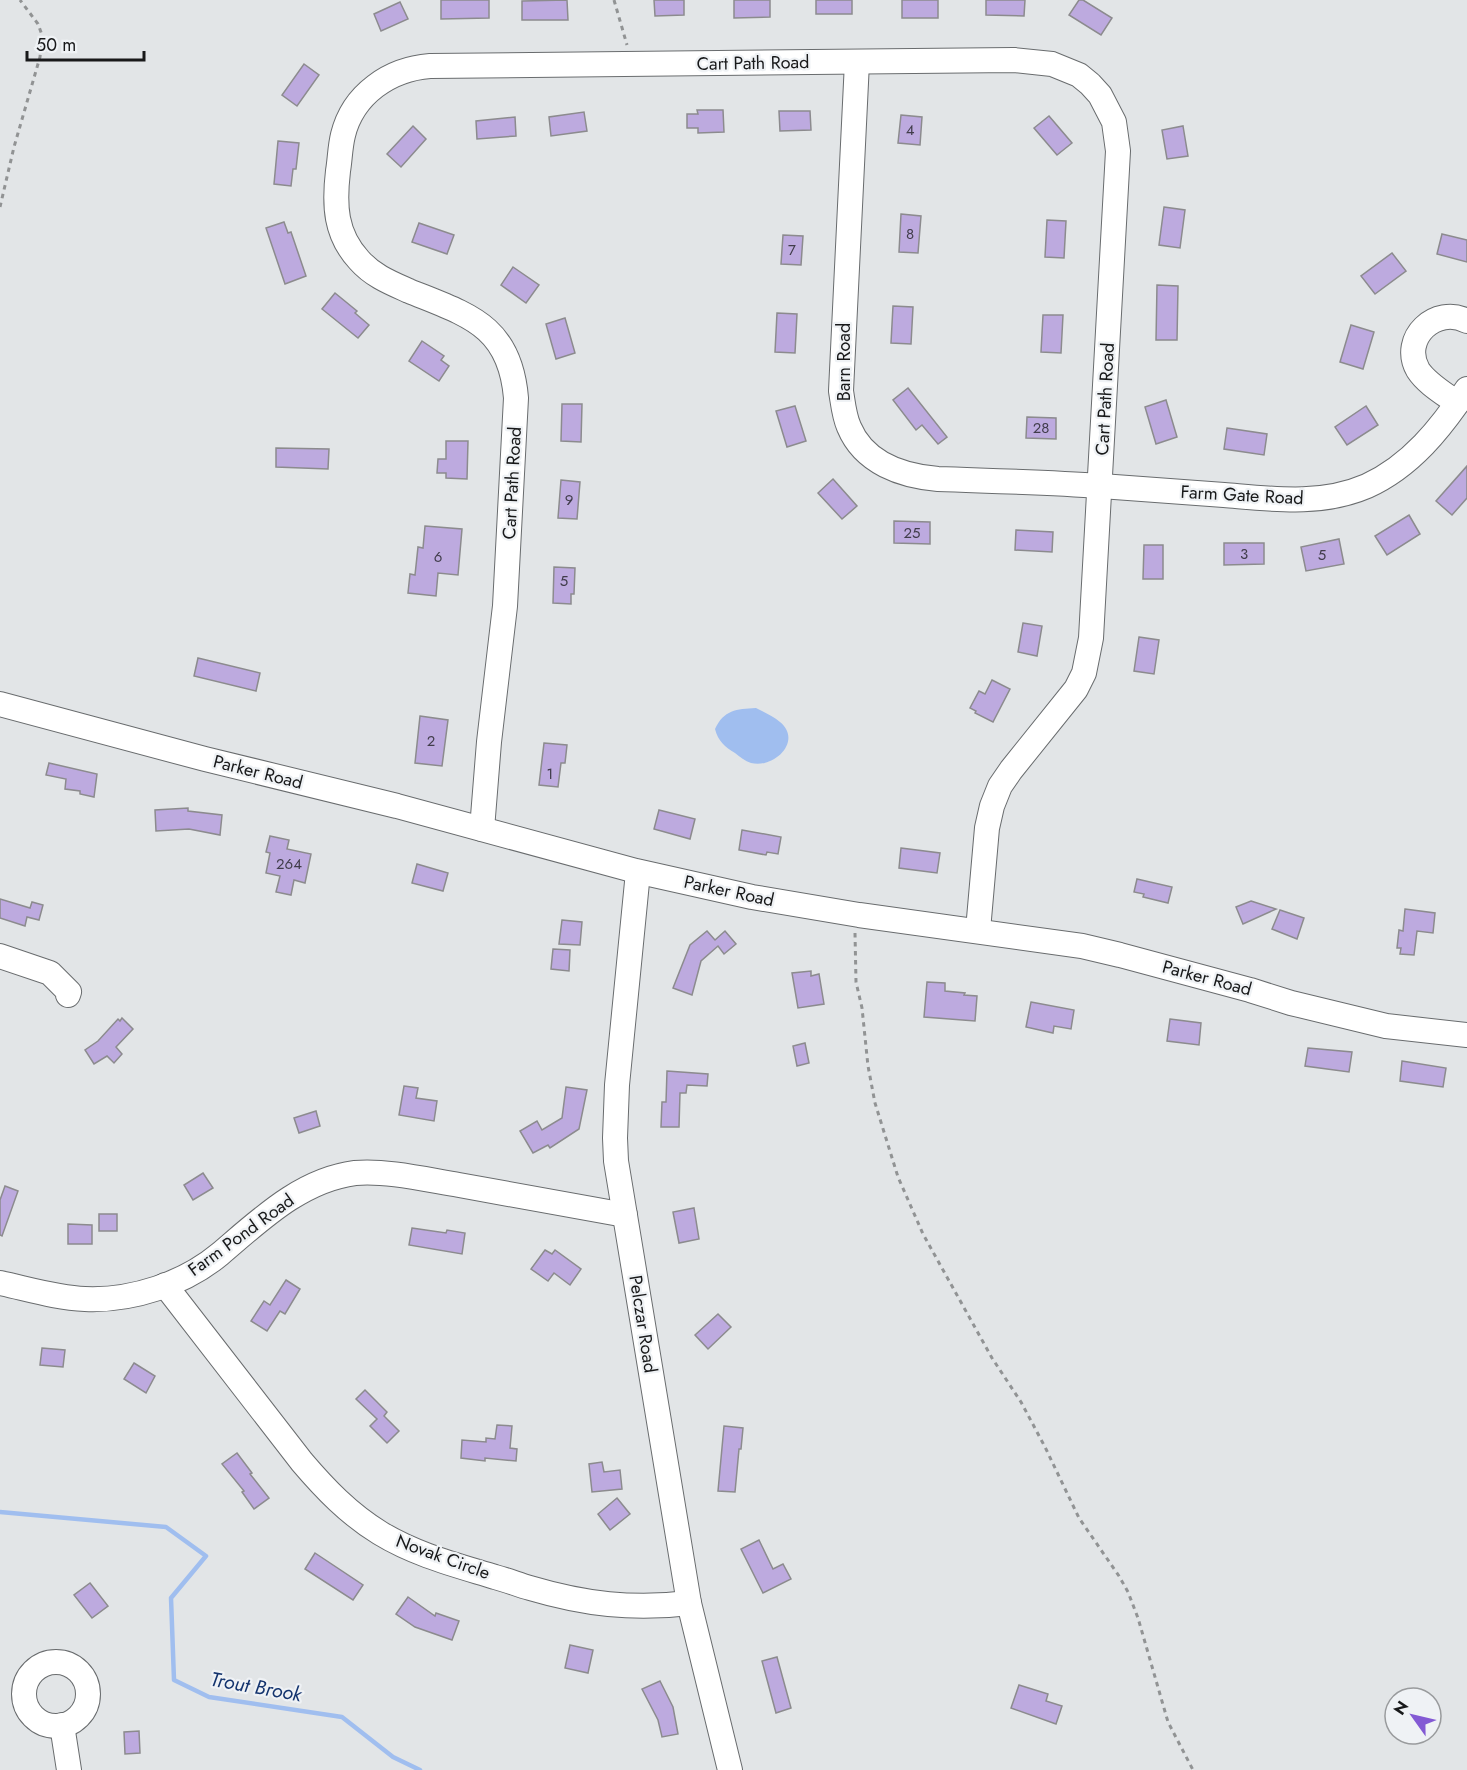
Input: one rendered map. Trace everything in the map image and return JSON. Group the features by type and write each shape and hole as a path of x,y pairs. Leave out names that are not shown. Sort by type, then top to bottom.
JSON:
{"street":[{"name":"Cart Path Road","path":"482,829 506,582 515,384 506,354 489,331 466,314 381,278 359,261 350,249 339,223 335,192 343,135 364,96 386,78 415,68 1014,60 1052,64 1078,75 1100,95 1108,107 1117,137 1118,168 1091,638 1084,673 1076,689 1000,786 992,806 987,828 978,930"},
{"name":"Barn Road","path":"857,62 841,369 842,400 849,428 875,459 889,468 921,478 1100,486"},
{"name":"Farm Gate Road","path":"1100,486 1306,500 1335,496 1367,485 1397,469 1424,445 1462,396 1423,376 1416,363 1414,349 1418,335 1434,320 1449,316 1467,321"},
{"name":"Parker Road","path":"0,705 482,829 638,872 752,897 1061,942 1120,955 1291,1003 1386,1026 1467,1035"},
{"name":"Pelczar Road","path":"638,872 617,1085 615,1138 618,1178 689,1603 730,1770"},
{"path":"0,956 50,973 69,992 68,995"},
{"name":"Farm Pond Road","path":"0,1283 85,1299 126,1296 149,1291 193,1272 218,1256 260,1220 301,1192 318,1184 355,1173 404,1176 625,1215"},
{"name":"Novak Circle","path":"165,1285 325,1489 362,1521 379,1532 421,1554 529,1588 577,1600 625,1606 661,1607 689,1603"},
{"path":"62,1725 69,1770"}],"path":[{"path":"0,207 14,147 40,57 42,35 38,24 20,0"},
{"path":"614,0 632,64"},
{"path":"858,914 854,939 856,982 862,1008 868,1066 875,1103 898,1177 923,1234 992,1358 1021,1402 1079,1518 1128,1592 1138,1618 1168,1722 1193,1770"}],"water":[{"path":"756,708 780,722 786,729 788,737 783,752 776,758 760,764 747,761 728,748 720,740 715,729 727,714 742,709"}],"building":[{"path":"441,0 489,0 489,18 441,19"},
{"path":"567,0 568,20 522,20 522,1"},
{"path":"654,0 684,0 684,15 655,16"},
{"path":"734,0 770,0 770,17 734,18"},
{"path":"816,0 852,0 852,14 816,14"},
{"path":"902,0 938,0 938,18 902,18"},
{"path":"986,0 1025,0 1024,16 986,15"},
{"path":"1079,0 1083,0 1112,18 1101,35 1069,15"},
{"path":"400,2 408,19 381,31 374,14"},
{"path":"304,64 319,75 297,106 282,95"},
{"path":"697,110 723,110 724,132 698,133 698,128 687,128 687,114 698,114"},
{"path":"779,111 810,111 811,130 780,131"},
{"path":"584,112 587,131 551,136 549,117"},
{"path":"901,115 922,117 920,145 898,143"},
{"path":"1049,116 1072,143 1057,155 1034,128"},
{"path":"515,117 516,136 477,139 476,121"},
{"path":"413,126 426,139 401,167 387,154"},
{"path":"1183,126 1188,156 1167,159 1162,130"},
{"path":"278,141 299,143 296,169 293,169 291,186 274,184"},
{"path":"1164,207 1185,210 1180,248 1159,245"},
{"path":"901,214 921,216 918,253 899,252"},
{"path":"1047,220 1066,221 1064,258 1045,257"},
{"path":"284,222 288,233 291,232 306,276 285,284 266,228"},
{"path":"419,223 454,235 447,254 412,242"},
{"path":"1442,234 1467,240 1467,262 1437,254"},
{"path":"783,235 803,236 801,265 781,264"},
{"path":"1392,253 1406,271 1375,294 1361,276"},
{"path":"513,267 539,285 526,303 501,285"},
{"path":"1157,285 1178,286 1177,340 1156,340"},
{"path":"335,293 357,311 355,313 369,325 358,338 322,309"},
{"path":"893,306 913,307 911,344 891,343"},
{"path":"777,313 797,314 795,353 775,352"},
{"path":"1043,315 1063,315 1061,353 1041,352"},
{"path":"565,318 575,353 556,359 546,324"},
{"path":"1351,325 1374,332 1363,369 1340,362"},
{"path":"422,341 444,356 441,360 449,366 439,381 409,361"},
{"path":"908,388 947,437 938,444 922,425 916,430 893,400"},
{"path":"1166,400 1177,437 1156,444 1145,407"},
{"path":"562,404 582,404 581,442 561,441"},
{"path":"795,406 806,441 787,447 776,411"},
{"path":"1366,406 1378,425 1347,445 1335,427"},
{"path":"1027,417 1056,418 1056,439 1026,438"},
{"path":"1227,428 1267,434 1264,455 1224,449"},
{"path":"446,441 468,441 467,479 446,478 446,473 437,473 438,459 446,459"},
{"path":"276,448 329,449 328,469 276,467"},
{"path":"1467,466 1467,498 1452,515 1436,501"},
{"path":"833,479 857,506 842,519 818,493"},
{"path":"561,480 580,482 577,519 558,518"},
{"path":"1409,515 1420,534 1387,555 1375,536"},
{"path":"894,521 930,522 930,544 894,543"},
{"path":"425,526 462,529 458,575 438,573 436,596 408,593 410,574 415,575 418,547 423,548"},
{"path":"1016,530 1053,532 1052,552 1015,550"},
{"path":"1339,539 1344,564 1306,571 1301,547"},
{"path":"1224,543 1264,543 1264,564 1224,565"},
{"path":"1144,545 1163,545 1163,579 1143,579"},
{"path":"554,567 575,568 574,594 571,594 571,604 553,603"},
{"path":"1023,623 1042,626 1037,656 1018,652"},
{"path":"1139,637 1159,640 1154,674 1134,671"},
{"path":"198,658 260,673 256,691 194,676"},
{"path":"992,680 1010,689 993,722 970,708 979,691 985,694"},
{"path":"420,716 448,720 442,766 415,763"},
{"path":"544,743 567,745 565,763 561,763 558,787 539,785"},
{"path":"49,763 97,774 94,797 80,794 80,791 65,789 66,779 46,775"},
{"path":"188,808 188,811 222,815 220,835 189,829 156,831 155,810"},
{"path":"659,810 695,819 690,839 654,829"},
{"path":"742,830 781,837 778,854 767,852 766,855 739,850"},
{"path":"270,836 289,840 287,849 311,854 305,883 294,880 291,895 276,892 280,876 266,873 270,853 266,852"},
{"path":"901,848 940,853 937,873 899,868"},
{"path":"417,864 448,873 443,891 412,883"},
{"path":"1137,879 1172,887 1168,903 1143,897 1144,894 1134,892"},
{"path":"0,899 30,908 32,902 43,905 39,920 27,917 25,926 0,918"},
{"path":"1251,901 1276,909 1243,924 1236,907"},
{"path":"1405,909 1435,913 1433,933 1417,931 1414,955 1400,954 1401,948 1397,948 1399,930 1403,931"},
{"path":"1280,910 1304,918 1297,939 1272,929"},
{"path":"562,920 582,922 580,945 559,944"},
{"path":"707,931 715,940 725,931 736,944 724,954 718,946 701,961 692,995 673,988 690,945"},
{"path":"553,949 570,950 569,971 551,969"},
{"path":"811,971 811,976 819,974 824,1004 798,1008 792,973"},
{"path":"927,982 945,983 945,991 977,996 975,1021 924,1017"},
{"path":"1031,1002 1074,1010 1071,1029 1054,1026 1053,1033 1026,1027"},
{"path":"122,1018 133,1029 116,1047 122,1054 114,1063 107,1056 94,1064 85,1050 98,1041 118,1019 120,1021"},
{"path":"1170,1019 1201,1023 1199,1045 1167,1041"},
{"path":"805,1043 809,1063 797,1066 793,1046"},
{"path":"1308,1048 1352,1052 1349,1072 1305,1066"},
{"path":"1402,1061 1446,1068 1443,1087 1400,1081"},
{"path":"667,1071 708,1074 707,1086 687,1085 686,1093 680,1093 679,1127 661,1127 662,1102 666,1102"},
{"path":"404,1086 418,1088 416,1098 437,1101 434,1121 399,1115"},
{"path":"566,1087 587,1090 579,1129 550,1148 548,1145 533,1153 520,1131 537,1121 542,1130 562,1118"},
{"path":"316,1111 320,1126 299,1133 294,1118"},
{"path":"203,1173 213,1188 193,1200 184,1185"},
{"path":"5,1186 18,1191 2,1236 0,1235 0,1200"},
{"path":"694,1208 699,1239 679,1243 673,1212"},
{"path":"99,1214 117,1214 117,1231 99,1231"},
{"path":"68,1224 92,1225 92,1244 68,1244"},
{"path":"412,1228 465,1233 462,1254 409,1245"},
{"path":"545,1250 552,1254 555,1250 581,1269 570,1285 554,1273 548,1281 531,1269"},
{"path":"286,1280 300,1289 285,1314 280,1311 267,1331 251,1321 264,1301 270,1305"},
{"path":"718,1314 731,1327 708,1349 695,1335"},
{"path":"42,1348 65,1350 63,1367 40,1365"},
{"path":"134,1363 155,1376 146,1393 124,1379"},
{"path":"365,1390 387,1412 384,1416 399,1431 387,1443 370,1426 377,1419 356,1399"},
{"path":"497,1425 512,1426 510,1448 517,1449 516,1461 461,1458 462,1440 486,1442 486,1438 495,1439"},
{"path":"724,1426 743,1428 735,1492 718,1491"},
{"path":"237,1453 269,1498 254,1509 242,1492 244,1491 222,1464"},
{"path":"602,1462 604,1472 620,1470 622,1489 592,1492 589,1464"},
{"path":"617,1498 630,1514 610,1530 598,1514"},
{"path":"759,1540 773,1569 783,1564 791,1579 763,1593 741,1549"},
{"path":"315,1553 363,1585 353,1600 305,1569"},
{"path":"90,1583 108,1606 92,1618 74,1595"},
{"path":"408,1597 435,1616 436,1613 459,1621 452,1640 415,1627 396,1614"},
{"path":"570,1645 593,1650 588,1673 565,1668"},
{"path":"777,1657 791,1708 776,1713 762,1661"},
{"path":"660,1681 673,1707 678,1734 662,1737 658,1720 642,1689"},
{"path":"1019,1685 1048,1694 1046,1701 1062,1706 1056,1724 1011,1708"},
{"path":"139,1731 140,1753 125,1754 124,1732"}],"waterway":[{"name":"Trout Brook","path":"0,1512 166,1527 206,1556 171,1598 174,1680 209,1697 342,1717 393,1757 420,1770"}]}
